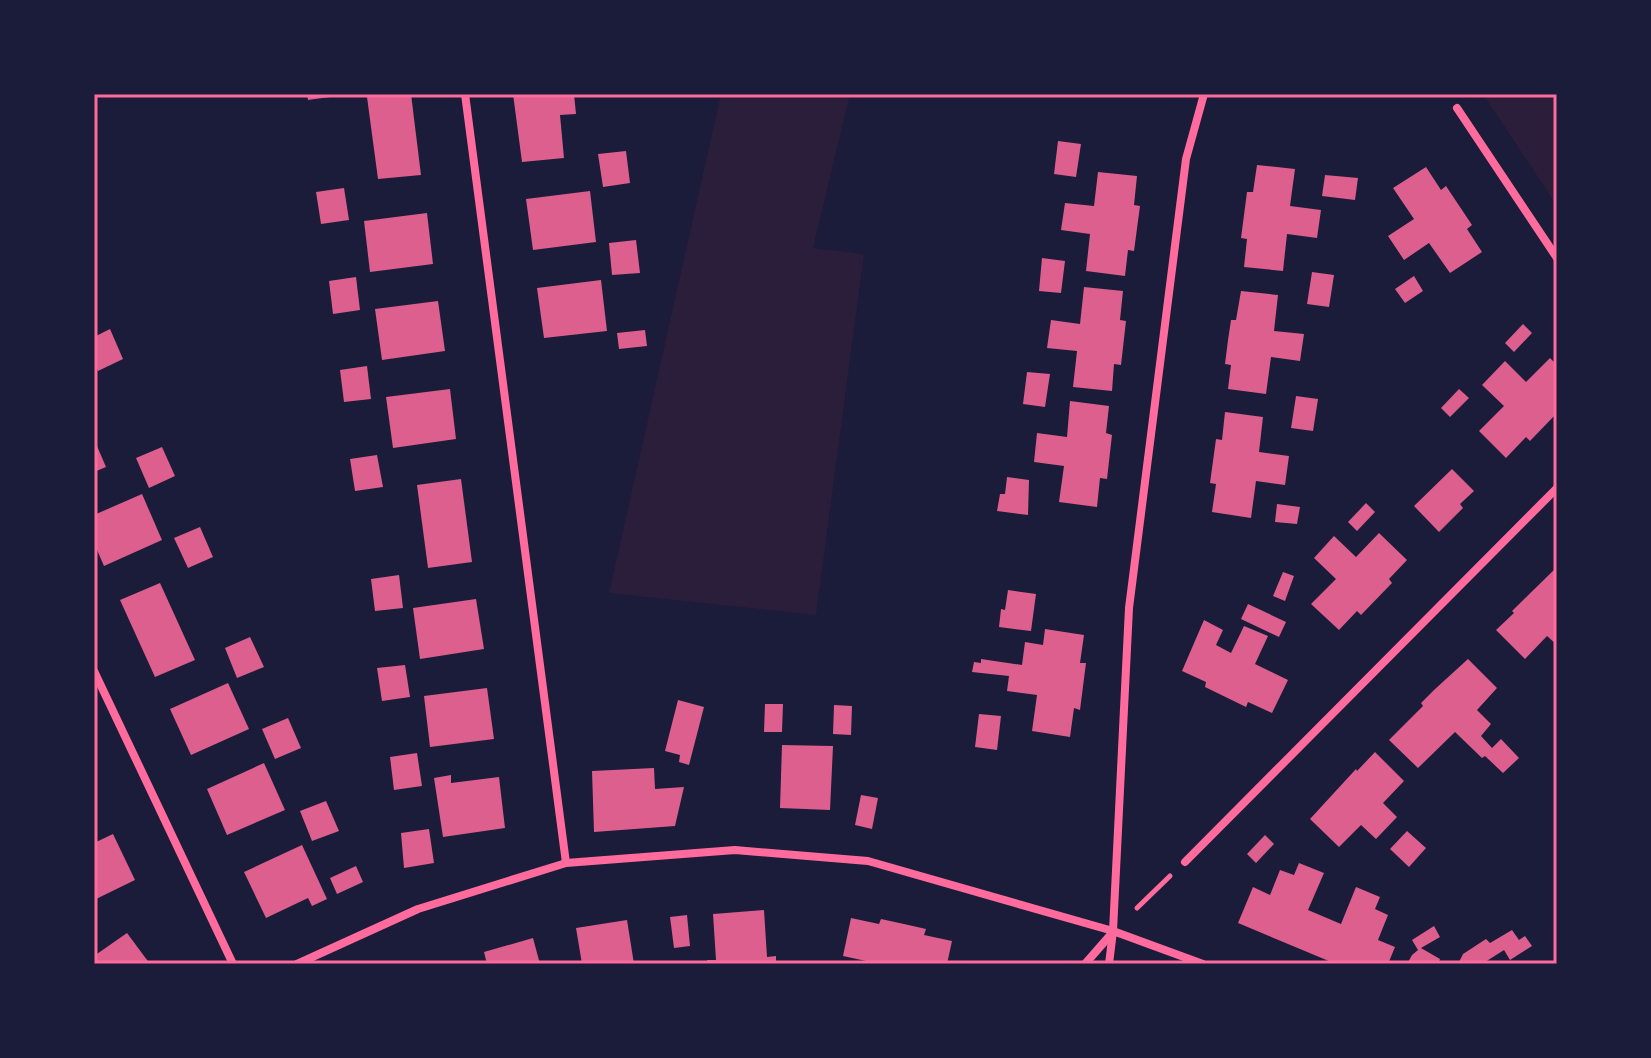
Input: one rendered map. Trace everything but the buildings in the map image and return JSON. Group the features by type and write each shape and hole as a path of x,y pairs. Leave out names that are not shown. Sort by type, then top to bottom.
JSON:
{"street":[{"path":"465,94 566,863"},
{"path":"1109,964 1129,608 1186,159 1204,94"},
{"path":"1457,108 1557,258"},
{"path":"1185,862 1557,488"},
{"path":"94,671 233,964"},
{"path":"297,964 418,909 566,863 735,850 868,861 1113,931 1203,964"},
{"path":"1085,964 1113,931"}],"path":[{"path":"1113,931 1185,862"}],"shaded area":[{"path":"721,94 850,94 813,248 864,254 816,615 609,593"},
{"path":"1483,94 1557,94 1557,206"}]}
